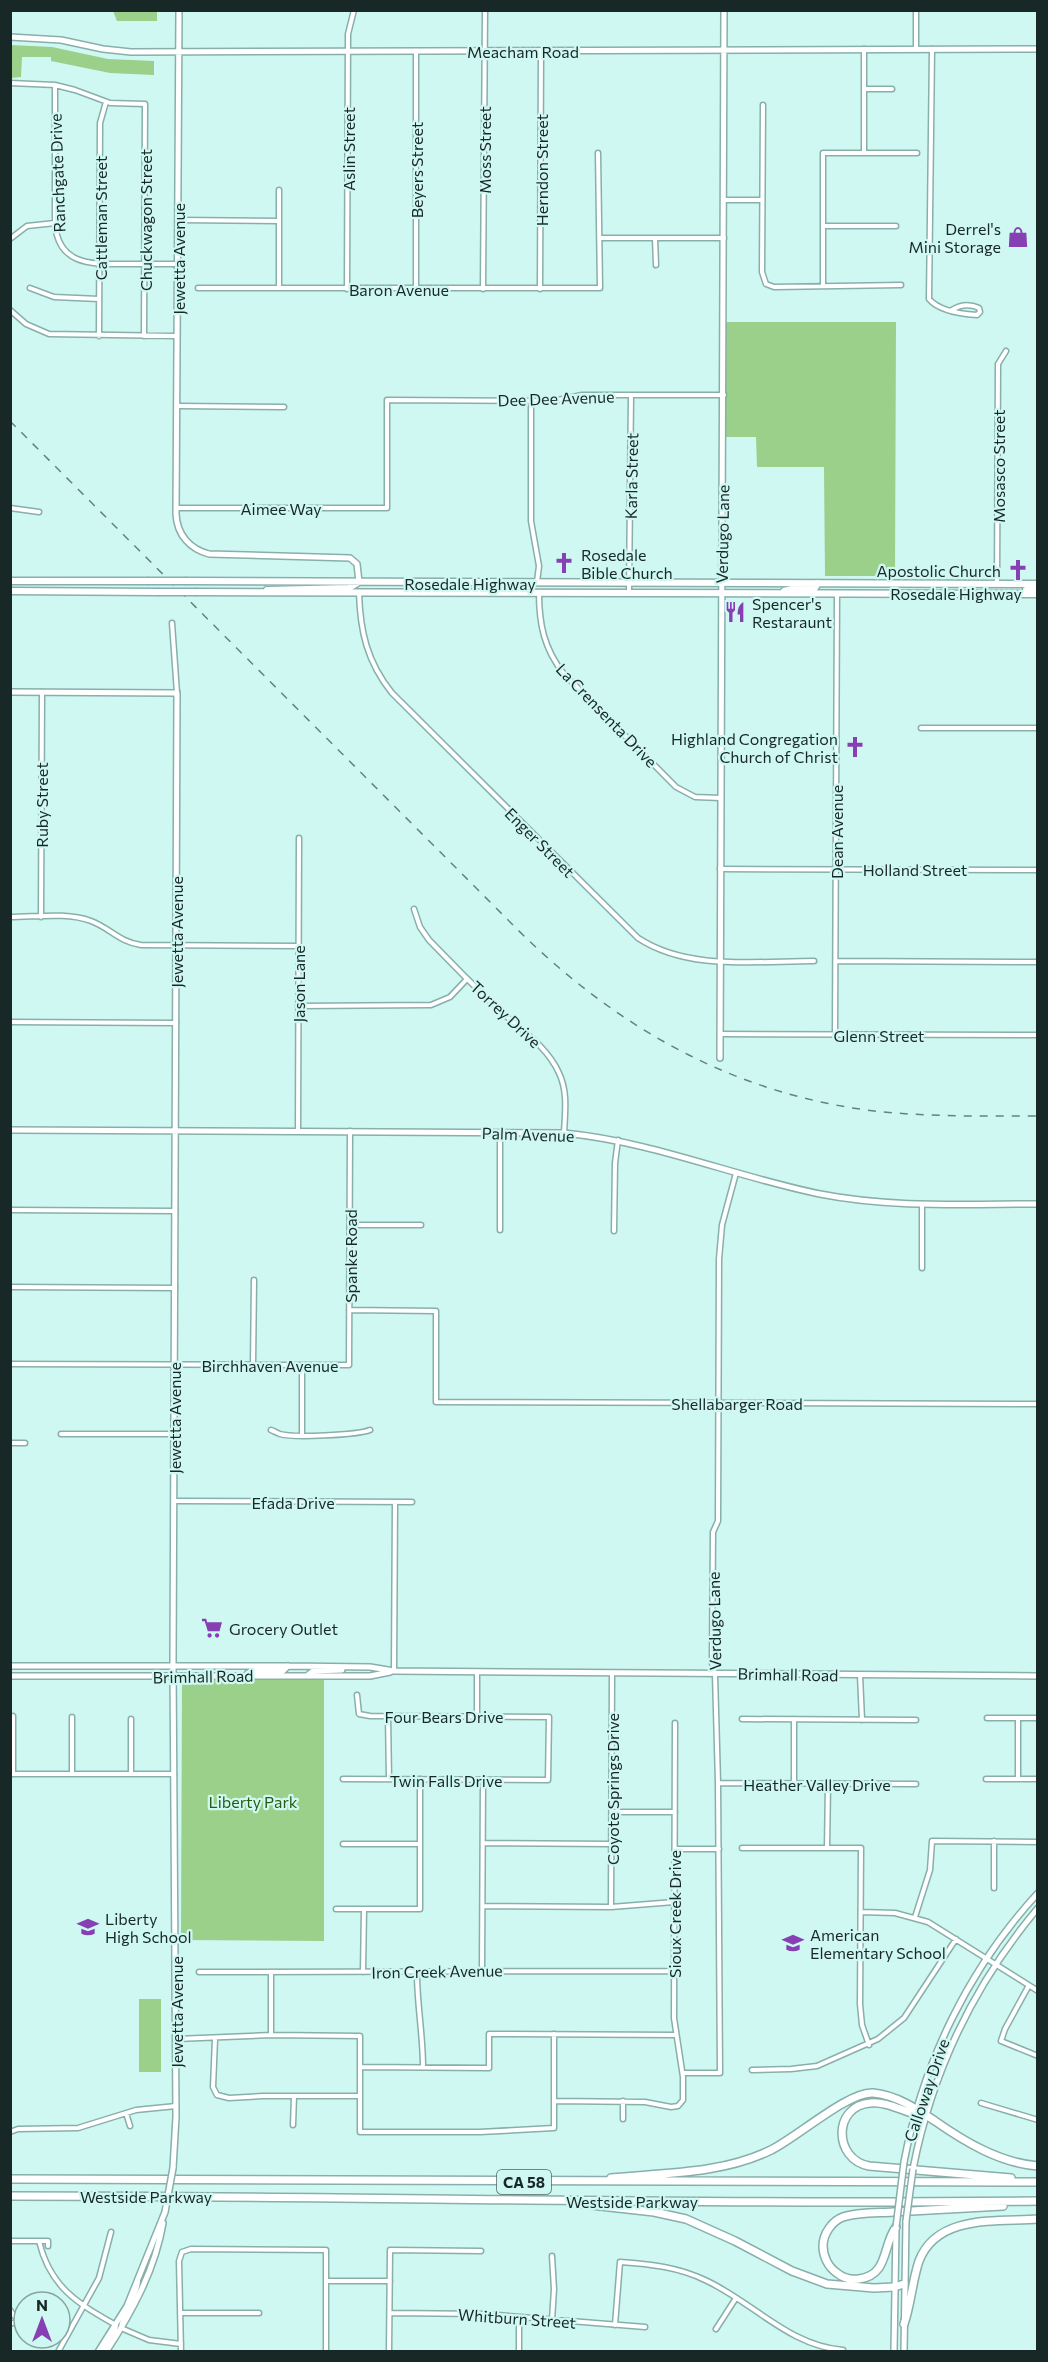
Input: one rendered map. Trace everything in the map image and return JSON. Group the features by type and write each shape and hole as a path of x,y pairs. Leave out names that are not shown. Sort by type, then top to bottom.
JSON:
{"highway":[{"path":"569,2181 709,2168 741,2162 783,2144 849,2100 862,2094 879,2094 925,2114 985,2151 1017,2163 1038,2166"},
{"path":"916,2111 877,2103 860,2106 850,2113 844,2123 841,2137 845,2149 858,2163 869,2166 1038,2180"},
{"name":"Westside Parkway","path":"10,2180 1038,2180"},
{"name":"Westside Parkway","path":"10,2196 1038,2203"},
{"path":"562,2201 654,2212 686,2219 735,2241 800,2275 826,2284 842,2287 894,2287 904,2284"},
{"path":"896,2227 889,2236 882,2264 870,2276 859,2279 839,2275 827,2262 823,2246 825,2236 830,2227 843,2217 880,2212 1038,2203"},
{"path":"904,2324 920,2259 927,2246 937,2236 967,2224 1038,2219"}],"main road":[{"name":"Rosedale Highway","path":"10,583 187,581 1038,584"},
{"path":"258,593 277,588 349,588 359,582"},
{"path":"359,592 366,586 411,586 422,582"},
{"path":"468,592 484,589 529,588 537,583"},
{"path":"539,592 544,587 582,584"},
{"path":"778,593 790,588 815,588 818,584"},
{"path":"837,593 838,590 844,588 894,588 911,584"},
{"path":"1004,594 1038,589"},
{"name":"Rosedale Highway","path":"10,591 1038,594"}],"street":[{"name":"Jewetta Avenue","path":"179,10 176,520 182,536 190,545 203,553 348,558 357,564 359,582"},
{"name":"Aslin Street","path":"347,289 348,51 349,26 354,10"},
{"name":"Moss Street","path":"483,289 485,10"},
{"name":"Verdugo Lane","path":"720,1058 724,10"},
{"path":"916,10 916,49"},
{"name":"Meacham Road","path":"10,38 54,39 117,51 179,52 1038,49"},
{"path":"932,49 929,298 940,307 951,310 977,315 980,312 976,306 964,305 951,310"},
{"path":"864,50 864,153"},
{"name":"Beyers Street","path":"416,51 416,289"},
{"name":"Herndon Street","path":"540,289 541,51"},
{"path":"10,84 55,85 106,102"},
{"name":"Ranchgate Drive","path":"55,85 55,223 57,237 69,254 81,261 99,264 178,264"},
{"path":"864,89 892,89"},
{"name":"Chuckwagon Street","path":"106,102 145,104 144,336"},
{"name":"Cattleman Street","path":"99,336 100,123 106,102"},
{"path":"763,105 762,272 766,284 774,287 901,285"},
{"path":"598,153 600,238 724,238"},
{"path":"823,286 823,153 917,153"},
{"path":"279,190 279,288"},
{"path":"724,200 763,200"},
{"path":"178,220 279,221"},
{"path":"10,239 27,226 55,223"},
{"path":"823,226 896,226"},
{"name":"Baron Avenue","path":"198,288 600,288 600,238"},
{"path":"655,238 656,265"},
{"path":"30,288 54,297 99,299"},
{"path":"10,310 26,324 41,332 57,335 178,336"},
{"name":"Mosasco Street","path":"997,584 998,364 1006,351"},
{"name":"Dee Dee Avenue","path":"387,508 387,400 554,401 582,395 724,395"},
{"name":"Karla Street","path":"629,593 631,395"},
{"path":"531,401 531,521 539,566 537,583"},
{"path":"177,406 284,407"},
{"path":"10,508 39,512"},
{"name":"Aimee Way","path":"176,508 387,508"},
{"name":"Enger Street","path":"359,592 361,630 368,653 377,673 392,693 633,934 657,950 678,957 720,961 814,961"},
{"name":"La Crensenta Drive","path":"539,592 540,619 544,639 552,657 564,674 676,787 695,797 721,798"},
{"name":"Dean Avenue","path":"836,1035 837,593"},
{"name":"Jewetta Avenue","path":"102,2352 133,2309 160,2241 172,2168 176,2106 173,1665 177,693 172,624"},
{"path":"10,692 177,693"},
{"name":"Ruby Street","path":"41,917 42,692"},
{"path":"921,729 1038,728"},
{"name":"Jason Lane","path":"298,1131 299,838"},
{"name":"Holland Street","path":"720,869 1038,870"},
{"name":"Torrey Drive","path":"414,909 424,934 467,979 544,1050 554,1063 562,1080 566,1098 564,1133"},
{"path":"10,917 73,917 89,920 120,939 135,944 298,946"},
{"path":"836,961 1038,962"},
{"path":"298,1006 431,1005 450,997 467,979"},
{"path":"10,1022 176,1023"},
{"name":"Glenn Street","path":"720,1034 1038,1035"},
{"name":"Palm Avenue","path":"10,1130 564,1133 656,1148 784,1185 839,1197 876,1202 922,1204 1038,1204"},
{"name":"Spanke Road","path":"349,1365 350,1131"},
{"path":"500,1132 500,1230"},
{"path":"614,1231 615,1163 618,1140"},
{"name":"Verdugo Lane","path":"683,2073 720,2073 718,1783 715,1674 712,1663 713,1532 718,1521 720,1242 736,1171"},
{"path":"922,1204 922,1268"},
{"path":"10,1210 175,1211"},
{"path":"350,1225 421,1225"},
{"path":"253,1365 254,1280"},
{"path":"10,1287 175,1288"},
{"name":"Shellabarger Road","path":"349,1310 436,1311 436,1402 1038,1404"},
{"name":"Birchhaven Avenue","path":"10,1364 349,1365"},
{"path":"302,1365 302,1435"},
{"path":"272,1430 280,1434 302,1435 359,1434 370,1430"},
{"path":"61,1434 174,1434"},
{"path":"10,1443 25,1443"},
{"name":"Efada Drive","path":"174,1501 412,1502"},
{"path":"394,1671 395,1502"},
{"name":"Brimhall Road","path":"10,1666 288,1666 370,1667 394,1671 1038,1676"},
{"path":"243,1675 253,1671 283,1671 288,1666"},
{"path":"308,1676 313,1671 342,1670 349,1667"},
{"name":"Brimhall Road","path":"10,1676 370,1676 394,1671"},
{"path":"477,1672 477,1716"},
{"name":"Coyote Springs Drive","path":"611,1907 612,1672"},
{"path":"860,1675 862,1720"},
{"name":"Four Bears Drive","path":"357,1695 359,1714 549,1717 548,1780"},
{"path":"13,1716 12,1774 174,1774"},
{"path":"388,1716 390,1779"},
{"path":"72,1717 72,1774"},
{"path":"987,1718 1038,1718"},
{"path":"1018,1718 1018,1779"},
{"path":"131,1719 131,1774"},
{"path":"742,1719 916,1720"},
{"path":"794,1719 794,1784"},
{"name":"Sioux Creek Drive","path":"623,2101 671,2107 681,2103 683,2097 683,2073 676,2035 674,1971 675,1722"},
{"name":"Twin Falls Drive","path":"343,1779 548,1780"},
{"path":"336,1909 420,1909 420,1779"},
{"path":"986,1779 1038,1779"},
{"path":"482,1970 483,1780"},
{"name":"Heather Valley Drive","path":"718,1783 916,1784"},
{"path":"827,1848 828,1784"},
{"path":"612,1812 675,1812"},
{"path":"915,1917 930,1870 932,1841 1038,1842"},
{"path":"994,1841 994,1888"},
{"path":"483,1843 611,1844"},
{"path":"343,1844 420,1844"},
{"path":"742,1848 861,1848 861,2014 868,2045"},
{"path":"675,1849 719,1849"},
{"name":"Calloway Drive","path":"894,2352 896,2227 907,2145 916,2111 933,2062 960,2001 986,1958 1038,1893"},
{"path":"483,1906 611,1907 675,1902"},
{"name":"Calloway Drive","path":"904,2352 906,2221 914,2162 925,2114 954,2036 995,1965 1038,1908"},
{"path":"363,1972 364,1909"},
{"path":"861,1912 895,1912 915,1917 1038,1991"},
{"path":"752,2070 817,2066 868,2045 888,2033 904,2018 956,1940"},
{"name":"Iron Creek Avenue","path":"199,1972 674,1971"},
{"path":"271,1972 271,2035"},
{"path":"417,1972 417,2004 423,2041 423,2067"},
{"path":"1028,1987 1000,2041 1038,2056"},
{"path":"360,2067 489,2068 489,2034 676,2035"},
{"path":"176,2039 271,2035 360,2036 360,2132 490,2132 554,2128 554,2034"},
{"path":"215,2039 213,2087 217,2095 229,2098 360,2096"},
{"path":"293,2125 294,2096"},
{"path":"554,2101 623,2101 623,2119"},
{"path":"981,2103 1038,2120"},
{"path":"11,2131 78,2128 147,2108 176,2106"},
{"path":"126,2113 130,2126"},
{"name":"Jewetta Avenue","path":"119,2327 165,2212"},
{"path":"58,2352 102,2268 111,2232"},
{"path":"10,2241 48,2241 48,2246"},
{"path":"39,2241 44,2259 54,2278 67,2293 84,2306 119,2327 149,2340 181,2344"},
{"path":"181,2352 179,2261 182,2252 191,2249 326,2250 326,2352"},
{"path":"389,2352 390,2250 481,2251"},
{"path":"552,2256 554,2289 552,2320"},
{"path":"615,2325 620,2262 657,2265 685,2271 706,2280 795,2336 823,2349 843,2350"},
{"path":"326,2280 390,2281"},
{"path":"716,2329 736,2298"},
{"path":"10,2310 18,2321 10,2324"},
{"path":"181,2313 259,2313"},
{"name":"Whitburn Street","path":"390,2313 519,2317 645,2327"},
{"path":"519,2317 519,2352"}],"green space":[{"path":"113,11 157,11 157,21 117,21"},
{"path":"11,45 52,47 108,59 154,61 154,75 110,73 51,61 51,57 22,57 21,77 11,78"},
{"path":"724,322 896,322 895,576 825,576 824,467 757,467 756,437 724,437"},
{"name":"Liberty Park","path":"182,1679 324,1680 324,1941 181,1940"},
{"path":"139,1999 161,1999 161,2072 139,2072"}],"railway":[{"path":"10,421 524,936 601,1001 642,1029 684,1053 729,1073 775,1090 823,1102 874,1111 915,1114 1038,1116"}],"place":[{"name":"Derrel's Mini Storage","path":"1018,237"},
{"name":"Rosedale Bible Church","path":"564,563"},
{"name":"Apostolic Church","path":"1018,570"},
{"name":"Spencer's Restaraunt","path":"735,612"},
{"name":"Highland Congregation Church of Christ","path":"855,747"},
{"name":"Grocery Outlet","path":"212,1628"},
{"name":"Liberty High School","path":"88,1927"},
{"name":"American Elementary School","path":"793,1943"}]}
